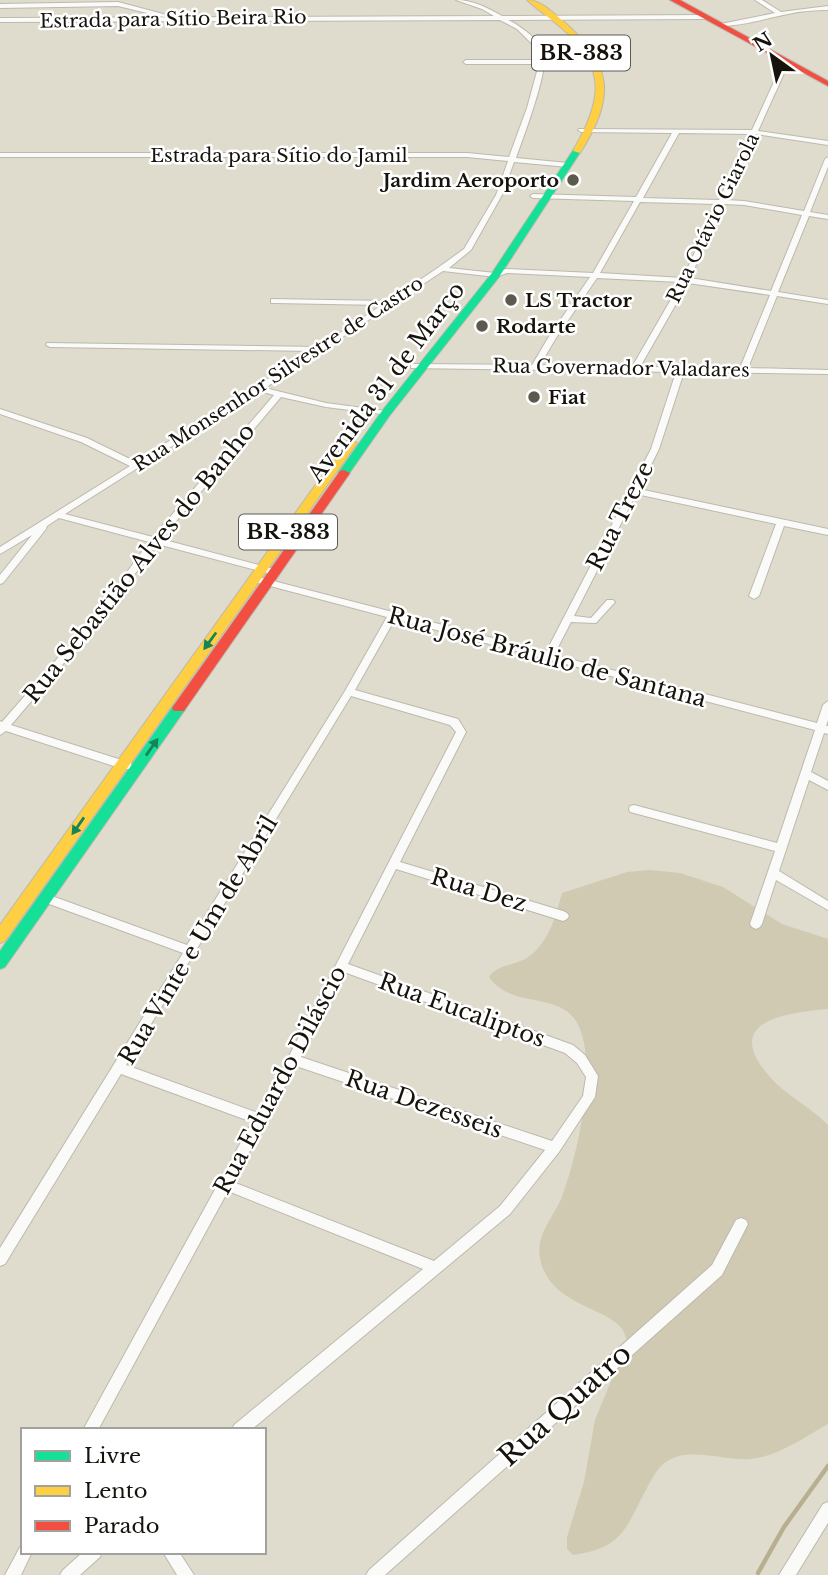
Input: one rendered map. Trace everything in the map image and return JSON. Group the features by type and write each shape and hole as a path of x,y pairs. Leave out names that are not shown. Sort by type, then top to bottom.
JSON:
{"main road":[{"name":"Avenida 31 de Março","path":"521,0 551,16"},
{"name":"Avenida 31 de Março","path":"0,937 129,766 380,412 420,366 489,275 539,197 586,131 595,104 587,54 551,16 531,0"},
{"path":"674,0 828,84"},
{"name":"Avenida 31 de Março","path":"0,963 129,766"}],"street":[{"path":"140,8 142,0"},
{"path":"458,0 501,17 519,28 541,50 542,62 466,62"},
{"path":"758,0 781,13"},
{"path":"0,5 118,5 174,18"},
{"path":"719,25 751,22 799,8 828,8"},
{"name":"Estrada para Sítio Beira Rio","path":"0,20 705,17"},
{"name":"Rua Monsenhor Silvestre de Castro","path":"0,551 321,349 442,269 474,241 499,195 542,62"},
{"name":"Rua Otávio Giarola","path":"634,370 686,281 786,62"},
{"path":"586,131 754,132 828,143"},
{"path":"535,367 595,276 676,132"},
{"name":"Estrada para Sítio do Jamil","path":"0,155 467,155 563,164"},
{"path":"743,371 828,159"},
{"path":"539,197 744,203 828,217"},
{"path":"442,269 489,275 506,271 686,281 828,302"},
{"path":"274,302 391,303"},
{"path":"50,345 321,349"},
{"name":"Rua Governador Valadares","path":"420,366 828,372"},
{"name":"Rua Treze","path":"548,657 654,449 681,370"},
{"path":"259,389 278,395 380,412"},
{"name":"Rua Sebastião Alves do Banho","path":"1,728 100,615 154,541 278,395"},
{"path":"0,411 83,440 135,465"},
{"path":"633,491 828,532"},
{"name":"Rua José Bráulio de Santana","path":"58,515 154,541 391,616 824,729"},
{"path":"0,581 47,522"},
{"path":"754,596 781,522"},
{"path":"568,618 593,621 610,602"},
{"name":"Rua Vinte e Um de Abril","path":"0,1260 349,692 391,616"},
{"name":"Rua Eduardo Diláscio","path":"91,1428 293,1060 461,732 460,726 454,722 349,692"},
{"path":"756,924 774,874 779,848 824,729 828,705"},
{"path":"1,728 129,766"},
{"path":"807,774 828,786"},
{"path":"634,809 779,848"},
{"name":"Rua Dez","path":"394,863 563,916"},
{"path":"774,874 828,906"},
{"path":"45,898 191,951"},
{"name":"Rua Eucaliptos","path":"341,966 569,1049 581,1059 589,1068 593,1084 589,1097 555,1148"},
{"name":"Rua Dezesseis","path":"293,1060 555,1148"},
{"path":"120,1068 260,1119"},
{"path":"241,1428 505,1210 555,1148"},
{"path":"224,1184 434,1266"},
{"name":"Rua Quatro","path":"374,1575 717,1270 741,1224"},
{"path":"787,1575 828,1509"},
{"path":"13,1575 24,1554"},
{"path":"68,1575 93,1554"},
{"path":"171,1554 186,1575"}],"shaded area":[{"path":"650,870 680,873 723,887 782,924 828,939 828,1009 779,1017 756,1031 752,1042 756,1057 769,1076 828,1125 828,1424 770,1455 750,1459 696,1455 675,1457 660,1467 627,1525 613,1542 590,1552 573,1555 567,1549 567,1537 584,1482 595,1420 627,1342 623,1330 614,1322 560,1291 549,1279 539,1254 545,1229 561,1199 579,1135 586,1083 583,1038 576,1021 568,1012 546,1002 509,993 498,987 489,977 500,968 523,960 539,948 549,931 562,893 627,872"}],"waterway":[{"path":"758,1573 784,1527 828,1466"}],"traffic: fast":[{"path":"344,473 386,413 496,275 577,151"},
{"path":"0,963 179,708"}],"traffic: slow":[{"path":"531,0 571,32 596,65 601,83 600,103 592,125 577,151"},
{"path":"0,937 351,443"}],"traffic: jam":[{"path":"674,0 828,84"},
{"path":"179,708 344,473"}],"place":[{"name":"Jardim Aeroporto","path":"573,180"},
{"name":"LS Tractor","path":"511,300"},
{"name":"Rodarte","path":"482,326"},
{"name":"Fiat","path":"534,397"}]}
